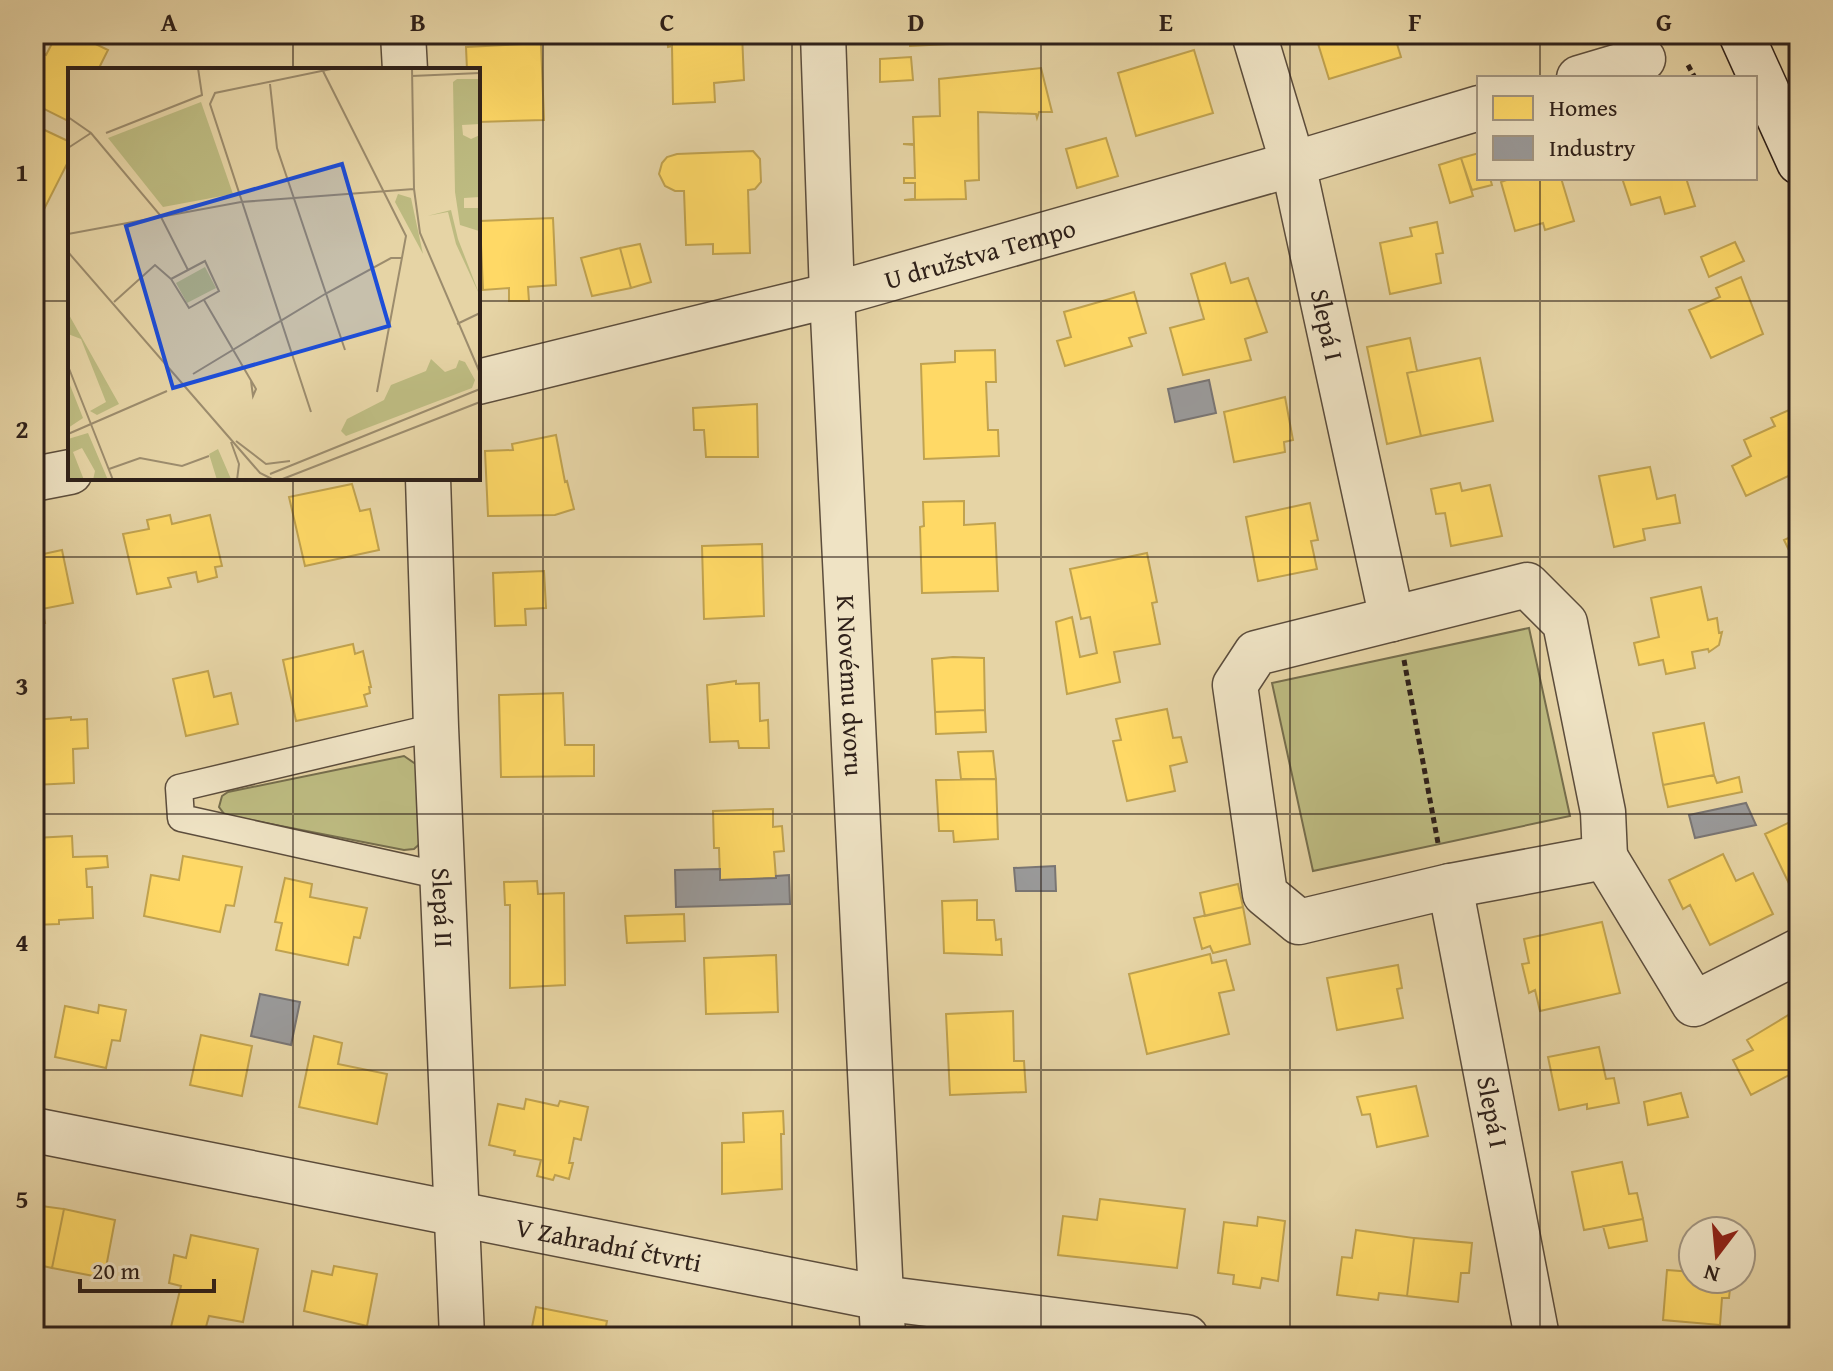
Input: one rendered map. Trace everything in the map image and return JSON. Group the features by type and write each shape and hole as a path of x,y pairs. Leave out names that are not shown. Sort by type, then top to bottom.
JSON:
{"street":[{"path":"403,34 405,68"},
{"name":"K Novému dvoru","path":"823,34 832,295 882,1318"},
{"name":"Slepá I","path":"1254,34 1293,164 1392,619"},
{"path":"1741,34 1799,162"},
{"path":"1586,76 1643,59"},
{"name":"U družstva Tempo","path":"480,382 832,295 1477,109"},
{"path":"34,479 68,472"},
{"name":"Slepá II","path":"428,480 462,1337"},
{"path":"1605,857 1450,886 1299,922 1265,894 1235,685 1256,653 1527,585 1565,623 1603,812 1605,857 1694,1004 1799,951"},
{"name":"Slepá I","path":"1450,886 1537,1337"},
{"name":"V Zahradní čtvrti","path":"34,1130 456,1215 882,1318 1186,1337"}],"lane":[{"path":"436,727 179,788 181,818 442,876"}],"path":[{"path":"1392,619 1403,655 1439,845 1450,886"}],"shaded area":[{"path":"1529,628 1570,816 1313,871 1272,683"},
{"path":"404,756 420,767 423,841 414,849 404,850 225,815 219,807 222,796 228,792"}],"building: Homes":[{"path":"57,34 75,34 108,50 99,68 68,68 68,121 34,104 34,60 38,51 46,55"},
{"path":"667,34 742,34 744,80 714,83 715,102 673,104 672,46 668,47"},
{"path":"910,34 969,34 969,43 910,46"},
{"path":"1315,34 1394,34 1401,57 1329,79"},
{"path":"541,43 544,120 480,122 480,68 467,68 466,47"},
{"path":"1194,50 1213,113 1136,136 1118,73"},
{"path":"911,57 913,80 880,82 880,59"},
{"path":"1041,68 1052,112 1039,112 1037,118 1036,114 978,112 979,180 965,181 966,199 904,200 915,199 915,183 904,183 904,178 915,178 914,145 903,144 914,144 913,117 940,116 939,79"},
{"path":"34,125 68,141 68,162 38,221 34,220"},
{"path":"1106,138 1118,176 1077,188 1066,149"},
{"path":"753,151 760,159 761,182 755,189 748,190 750,253 713,254 713,244 686,245 684,191 665,186 659,174 662,163 667,157 677,154"},
{"path":"1477,154 1477,180 1491,180 1492,185 1472,190 1461,158"},
{"path":"1461,158 1473,196 1450,203 1439,165"},
{"path":"1562,180 1574,221 1545,230 1543,223 1515,231 1501,182"},
{"path":"1623,180 1687,180 1695,206 1665,214 1660,197 1631,205"},
{"path":"553,218 556,285 528,287 529,301 509,301 509,288 483,290 480,221"},
{"path":"1437,222 1443,253 1436,254 1441,283 1390,294 1380,243 1412,236 1410,228"},
{"path":"1735,242 1744,261 1709,277 1701,257"},
{"path":"640,244 651,282 631,288 620,248"},
{"path":"620,248 631,288 592,296 581,258"},
{"path":"1225,263 1231,283 1248,278 1267,332 1245,339 1251,360 1183,375 1170,328 1204,319 1191,274"},
{"path":"1741,277 1763,334 1711,358 1689,310 1720,297 1716,288"},
{"path":"1134,292 1146,333 1129,338 1132,346 1065,366 1057,341 1071,337 1064,312"},
{"path":"1410,338 1417,371 1407,373 1421,436 1387,444 1367,347"},
{"path":"995,350 996,382 986,382 988,430 998,430 999,456 924,459 921,364 955,362 955,351"},
{"path":"1480,358 1493,421 1421,436 1407,373"},
{"path":"1285,397 1293,440 1284,442 1285,452 1234,462 1224,412"},
{"path":"757,404 758,457 706,457 704,430 694,430 693,408"},
{"path":"1796,407 1799,413 1799,471 1746,496 1732,466 1751,456 1744,440 1775,426 1771,418"},
{"path":"556,435 574,509 555,515 488,516 485,451 513,450 512,444"},
{"path":"1650,467 1657,499 1675,495 1680,523 1643,529 1645,540 1614,547 1599,476"},
{"path":"1460,483 1462,491 1490,485 1502,536 1451,546 1445,513 1436,514 1431,489"},
{"path":"352,484 360,511 370,509 379,550 305,566 289,497"},
{"path":"964,501 964,525 995,523 998,591 922,593 920,527 924,526 923,502"},
{"path":"1310,503 1318,540 1311,541 1317,569 1258,581 1246,517"},
{"path":"170,515 172,524 210,515 222,566 215,567 217,577 198,582 196,572 168,578 171,587 137,594 123,534 149,529 147,520"},
{"path":"1799,533 1799,561 1795,563 1784,540"},
{"path":"762,544 764,616 704,619 702,546"},
{"path":"62,550 73,603 42,609 45,623 34,626 34,556"},
{"path":"1147,553 1157,602 1152,603 1160,644 1114,652 1120,682 1067,694 1056,622 1072,617 1080,657 1097,653 1090,617 1081,619 1070,569"},
{"path":"544,571 546,608 525,609 526,625 495,626 493,573"},
{"path":"1701,587 1708,620 1717,618 1719,633 1722,632 1719,645 1709,652 1708,649 1692,652 1695,668 1666,674 1663,660 1639,665 1634,643 1659,637 1651,598"},
{"path":"353,644 355,654 363,651 371,687 370,693 364,695 367,706 296,721 283,660"},
{"path":"984,658 985,710 935,712 932,659"},
{"path":"208,671 214,697 231,693 238,724 186,736 173,679"},
{"path":"736,681 736,684 759,683 760,721 768,720 769,748 739,748 738,741 710,742 707,685"},
{"path":"563,693 565,745 594,745 594,776 501,777 499,695"},
{"path":"1167,709 1173,738 1181,737 1187,762 1170,766 1175,791 1127,801 1113,741 1121,740 1116,719"},
{"path":"985,710 986,732 936,734 935,712"},
{"path":"71,717 71,720 87,719 88,748 73,749 74,783 34,785 34,720"},
{"path":"1704,723 1714,775 1663,785 1653,733"},
{"path":"993,751 996,779 961,779 958,752"},
{"path":"1714,775 1717,783 1739,777 1742,792 1668,807 1663,785"},
{"path":"996,779 998,839 954,842 953,831 939,831 936,780"},
{"path":"773,809 773,827 782,826 784,851 774,852 776,878 720,880 719,848 714,848 713,811"},
{"path":"1790,822 1799,841 1799,894 1795,896 1765,834"},
{"path":"72,836 73,857 107,856 108,867 86,869 87,887 92,887 93,918 34,925 34,838"},
{"path":"1723,854 1736,881 1753,873 1773,914 1710,945 1690,905 1683,909 1669,880"},
{"path":"183,856 242,867 234,906 226,905 220,932 144,916 151,875 179,880"},
{"path":"285,878 312,884 310,897 367,908 360,938 354,937 348,965 276,950 282,923 275,922"},
{"path":"537,881 538,894 564,893 565,985 510,988 510,905 505,905 504,882"},
{"path":"1238,884 1243,907 1205,916 1200,893"},
{"path":"977,900 977,920 994,920 996,940 1001,939 1002,955 944,953 942,901"},
{"path":"1243,907 1250,944 1213,953 1210,946 1202,949 1194,918"},
{"path":"684,914 685,941 627,943 625,916"},
{"path":"1602,922 1620,993 1540,1011 1535,990 1529,993 1522,964 1529,963 1524,939"},
{"path":"1210,954 1212,963 1226,960 1234,990 1219,993 1229,1034 1147,1054 1129,974"},
{"path":"776,955 778,1012 706,1014 704,958"},
{"path":"1398,965 1402,988 1397,989 1403,1018 1337,1030 1327,978"},
{"path":"99,1005 126,1010 120,1041 112,1040 106,1068 55,1057 65,1006 98,1013"},
{"path":"1013,1011 1014,1061 1024,1061 1026,1092 950,1095 946,1014"},
{"path":"1795,1011 1799,1018 1799,1070 1751,1095 1733,1060 1753,1050 1747,1040"},
{"path":"201,1035 252,1046 242,1096 190,1085"},
{"path":"314,1036 342,1043 338,1064 387,1074 377,1124 299,1107"},
{"path":"1599,1047 1606,1079 1614,1078 1619,1103 1587,1109 1587,1104 1559,1110 1548,1057"},
{"path":"1416,1086 1428,1136 1377,1147 1370,1114 1362,1115 1357,1097"},
{"path":"1681,1093 1688,1117 1648,1125 1644,1102"},
{"path":"526,1099 558,1106 560,1101 588,1107 581,1140 574,1138 569,1179 555,1175 553,1180 537,1176 541,1160 514,1155 515,1151 489,1145 498,1104 524,1109"},
{"path":"783,1111 782,1189 722,1194 722,1143 744,1142 743,1113"},
{"path":"1622,1162 1629,1194 1637,1193 1643,1219 1584,1230 1572,1172"},
{"path":"1100,1199 1185,1209 1177,1268 1058,1255 1063,1216 1097,1220"},
{"path":"34,1205 64,1209 52,1268 34,1264"},
{"path":"64,1209 115,1220 104,1278 52,1268"},
{"path":"1258,1217 1285,1221 1278,1281 1262,1278 1260,1288 1233,1284 1234,1275 1218,1273 1224,1222 1257,1226"},
{"path":"1643,1219 1647,1241 1609,1248 1603,1226"},
{"path":"1356,1230 1414,1238 1407,1296 1379,1293 1378,1300 1337,1295 1342,1257 1352,1258"},
{"path":"191,1235 258,1249 243,1322 209,1316 204,1334 171,1327 181,1286 169,1283 174,1255 186,1258"},
{"path":"1414,1238 1472,1243 1469,1273 1461,1273 1458,1302 1407,1296"},
{"path":"334,1266 377,1274 367,1326 304,1311 312,1271 332,1275"},
{"path":"1667,1270 1677,1271 1677,1295 1729,1295 1729,1298 1722,1298 1720,1325 1663,1320"},
{"path":"1792,1281 1799,1281 1799,1332 1788,1331"},
{"path":"536,1307 607,1321 604,1337 530,1337"}],"building: Industry":[{"path":"1209,380 1216,413 1175,422 1168,389"},
{"path":"1746,803 1756,825 1695,838 1689,815"},
{"path":"1055,866 1056,891 1016,891 1014,868"},
{"path":"720,869 720,880 789,875 790,904 676,907 675,870"},
{"path":"260,994 300,1002 291,1045 251,1036"}]}
